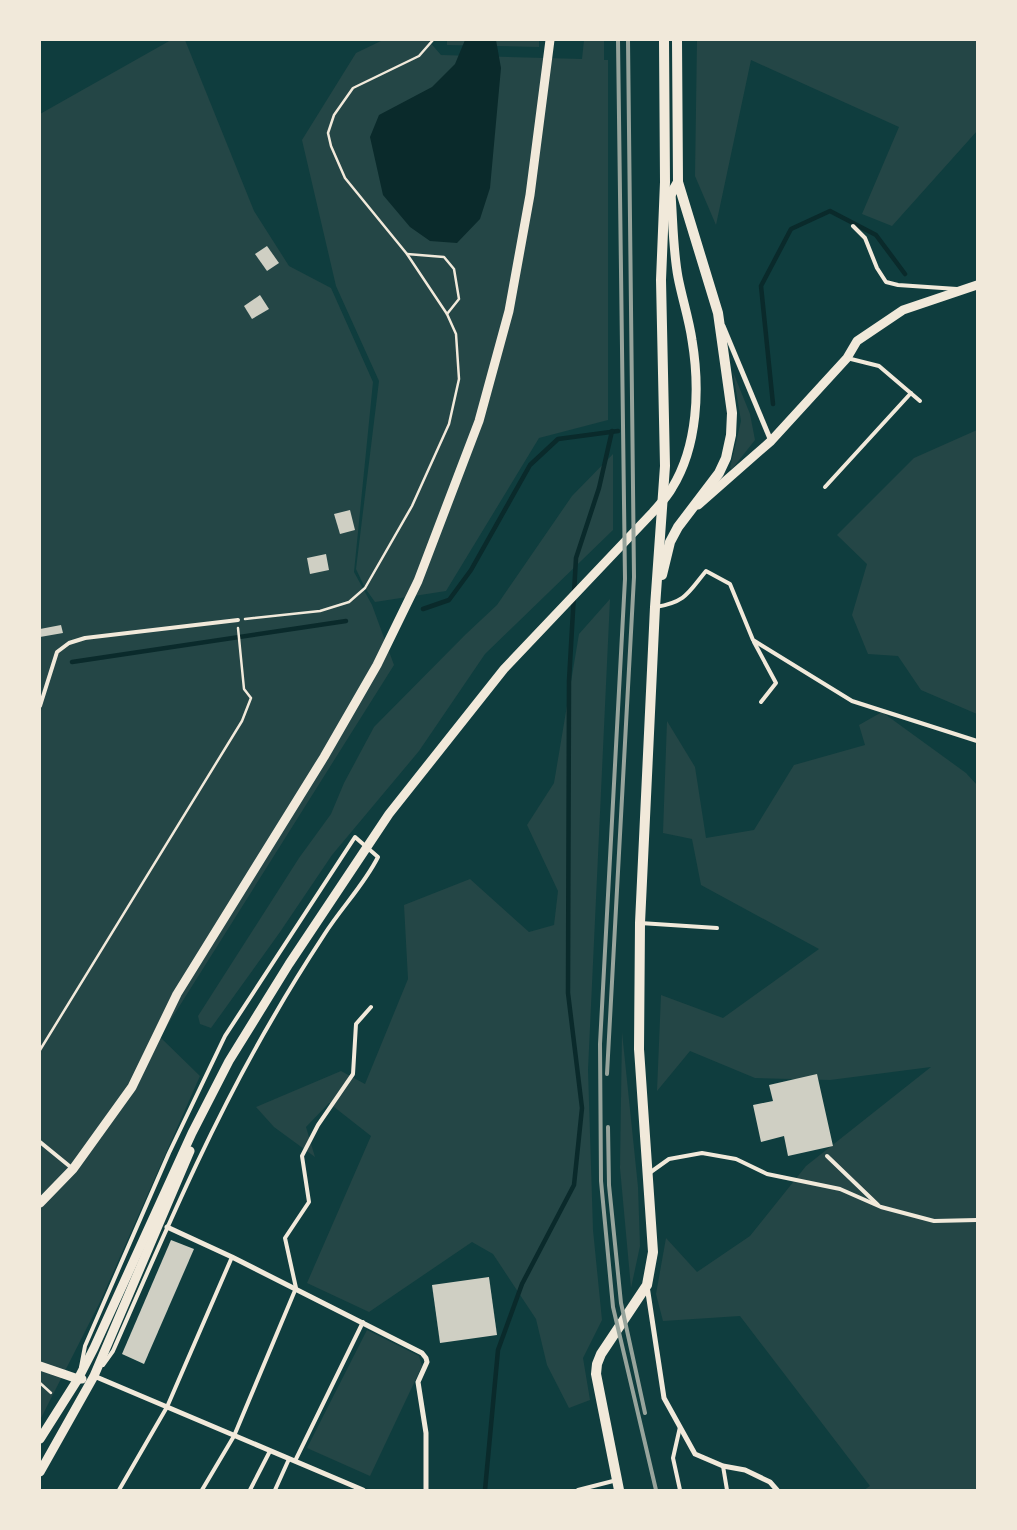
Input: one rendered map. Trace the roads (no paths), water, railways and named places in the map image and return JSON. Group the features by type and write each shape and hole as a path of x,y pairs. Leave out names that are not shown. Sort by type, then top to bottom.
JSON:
{"main road":[{"path":"618,1485 596,1374 597,1364 647,1286 652,1252 639,1049 640,923 655,608 665,466 661,280 665,182 664,40"},
{"path":"655,608 670,542 678,527 719,473 726,458 731,435 732,413 718,314 678,182 677,40"},
{"path":"665,182 671,194"},
{"path":"671,194 678,182"}],"street":[{"path":"40,1203 73,1169 132,1087 177,994 324,757 377,665 418,581 479,421 509,310 530,195 550,40"},
{"path":"665,182 678,182"},
{"path":"40,1438 78,1380 192,1133 219,1081 289,964 390,814 498,677 654,512 672,489 687,457 692,427 696,366 692,338 678,275 671,194"},
{"path":"692,511 771,441 847,358 857,341 903,310 977,285"},
{"path":"718,314 771,441"},
{"path":"40,1472 94,1376 155,1236 219,1081"},
{"path":"167,1227 296,1288 422,1353 427,1362 418,1382 426,1433 426,1490"},
{"path":"647,1286 664,1398 695,1454 723,1466 745,1470 770,1482 777,1490"},
{"path":"40,1366 78,1380 94,1376 363,1490"}],"lane":[{"path":"853,226 865,238 876,268 886,282 898,285 962,289"},
{"path":"847,358 879,366 920,401"},
{"path":"825,487 911,393"},
{"path":"655,608 676,604 706,571 730,584 753,640 776,683 761,702"},
{"path":"40,706 57,652 69,643 85,638 238,620"},
{"path":"753,640 852,701 977,742"},
{"path":"78,1380 85,1346 170,1153 225,1036 355,837 378,857 324,934 274,1016 229,1096 167,1227 113,1351 94,1376"},
{"path":"640,923 717,928"},
{"path":"202,1490 234,1436 296,1288 285,1238 309,1202 302,1156 318,1125 354,1074 356,1024 371,1007"},
{"path":"40,1142 73,1169"},
{"path":"646,1176 669,1159 702,1153 736,1158 767,1174 840,1190 881,1207 934,1221 977,1220"},
{"path":"827,1156 881,1207"},
{"path":"119,1490 167,1407 232,1257"},
{"path":"295,1461 363,1322"},
{"path":"680,1427 673,1458 680,1490"},
{"path":"250,1490 270,1451"},
{"path":"274,1490 289,1459"},
{"path":"723,1466 727,1490"},
{"path":"578,1490 618,1485"}],"waterway":[{"path":"773,404 761,286 791,229 830,211 876,235 905,274"},
{"path":"485,1490 498,1350 522,1284 574,1185 582,1108 568,993 569,681 576,558 599,488 612,431"},
{"path":"423,609 449,600 471,570 530,465 558,439 618,431"},
{"path":"72,662 346,621"}],"railway":[{"path":"618,40 625,579 600,1044 601,1181 613,1307 656,1490"},
{"path":"607,1074 634,577 628,40"},
{"path":"608,1127 609,1185 621,1303 645,1413"}]}
